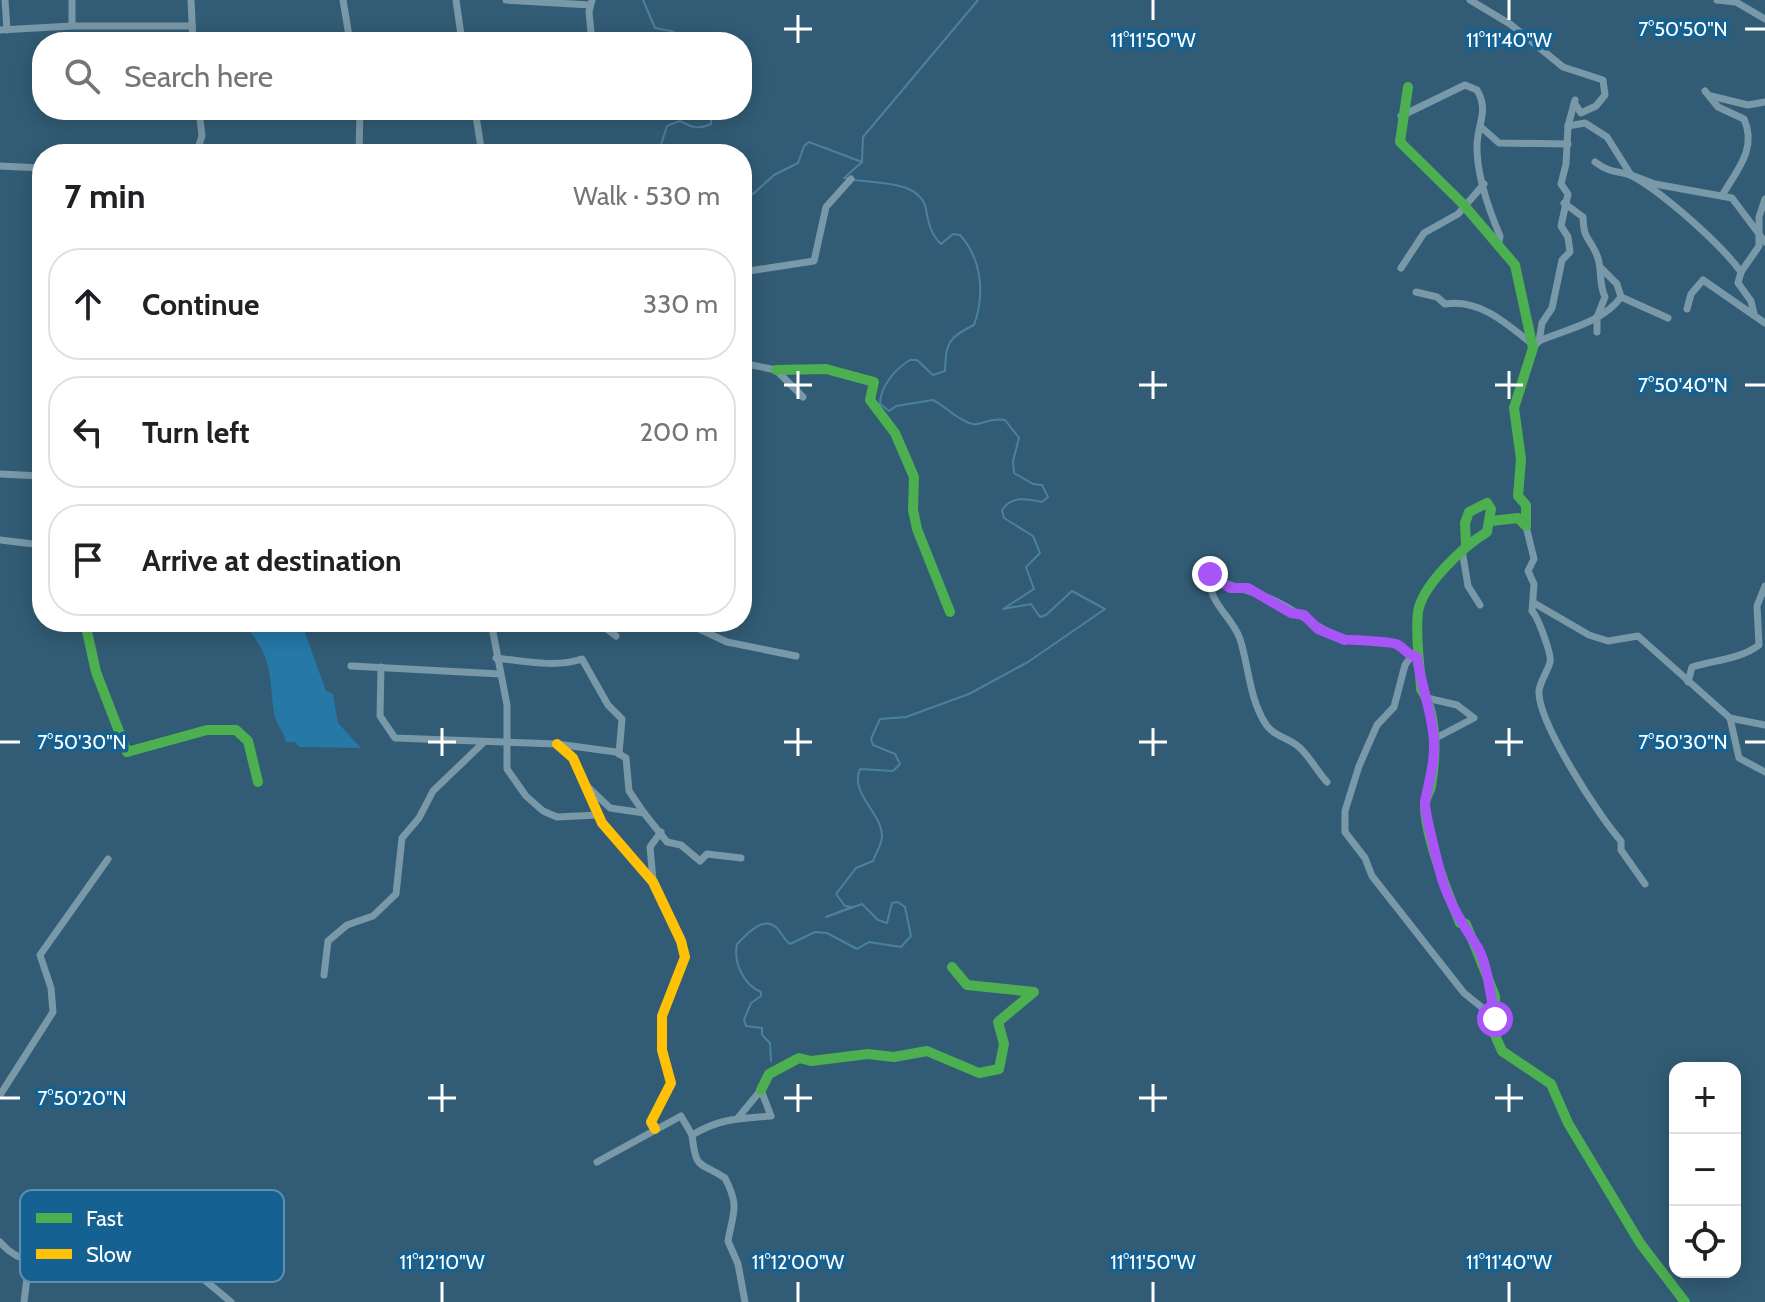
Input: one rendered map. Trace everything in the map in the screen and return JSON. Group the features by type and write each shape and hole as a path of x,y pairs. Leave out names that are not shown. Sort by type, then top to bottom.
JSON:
{"street":[{"path":"5,0 3,30 72,26 192,26"},
{"path":"72,0 72,26"},
{"path":"191,0 192,32"},
{"path":"343,0 348,32"},
{"path":"456,0 461,32"},
{"path":"506,0 591,3 592,32"},
{"path":"1470,0 1510,24 1563,67 1603,80 1605,95 1596,106 1581,113"},
{"path":"1717,0 1741,4 1765,19"},
{"path":"1401,118 1470,85 1480,95 1485,110 1477,144 1484,184 1500,236 1498,249"},
{"path":"1408,87 1401,118 1400,142 1463,204 1498,249 1515,265 1534,345"},
{"path":"1723,194 1749,153 1749,129 1744,119 1718,107 1707,93 1748,105 1765,102"},
{"path":"1645,884 1621,850 1621,841 1602,821 1549,727 1539,691 1552,658 1539,618 1532,611 1534,584 1528,571 1534,559 1526,526 1526,505 1518,496 1521,459 1514,408 1542,323 1552,308 1562,260 1570,252 1568,237 1561,226 1568,194 1561,184 1568,126 1575,102 1585,123 1607,137 1631,175 1667,200 1725,252 1741,272"},
{"path":"199,144 200,120"},
{"path":"359,144 360,120"},
{"path":"477,120 480,144"},
{"path":"1568,126 1585,123"},
{"path":"1481,127 1499,143 1568,144"},
{"path":"1595,162 1611,173 1732,198 1761,240"},
{"path":"0,166 32,168"},
{"path":"752,270 814,261 826,207 851,179"},
{"path":"1401,268 1424,233 1441,227 1458,214 1463,204 1484,184"},
{"path":"1754,314 1751,301 1738,283 1741,272 1761,240 1765,199"},
{"path":"1564,203 1583,217 1584,237 1595,250 1600,267 1599,286 1605,297 1597,317 1597,332"},
{"path":"1600,267 1617,284 1621,297 1668,318"},
{"path":"1687,309 1691,294 1703,280 1743,311 1754,314 1765,323"},
{"path":"1416,292 1437,297 1445,304 1463,301 1491,313 1534,345"},
{"path":"1534,345 1611,311 1621,297"},
{"path":"752,365 776,370 820,369 863,376 874,382 870,400 895,433 914,477 913,510 917,529 950,612"},
{"path":"776,370 803,397"},
{"path":"0,474 32,476"},
{"path":"1480,605 1468,586 1464,547 1465,523 1469,512 1487,503 1491,509 1487,532 1464,547 1446,565 1418,610 1415,655 1434,739 1431,788 1425,803 1447,893 1482,958 1495,996 1492,1021 1502,1051 1551,1084 1568,1123 1640,1243 1685,1302"},
{"path":"1491,521 1518,518 1526,526"},
{"path":"0,540 32,544"},
{"path":"1327,782 1297,744 1284,740 1266,725 1249,684 1241,640 1229,624 1227,613 1215,602 1208,571 1230,588 1248,588 1291,613 1304,615 1318,629 1345,640 1353,637 1373,644 1396,644 1415,655"},
{"path":"1688,682 1692,667 1746,655 1759,645 1757,606 1765,586"},
{"path":"1534,603 1589,635 1608,641 1638,636 1730,718 1765,725"},
{"path":"87,632 96,672 127,752 207,730 236,730 248,741 258,782"},
{"path":"492,632 508,719 505,743 507,769 526,796 543,811 557,817 598,815"},
{"path":"611,632 616,636"},
{"path":"702,632 716,639 796,656"},
{"path":"1415,655 1394,707 1377,725 1359,766 1345,811 1345,832 1365,858 1372,876 1464,993 1492,1021"},
{"path":"496,658 541,660 563,665 582,659 608,705 622,719 619,754"},
{"path":"351,666 500,674"},
{"path":"381,667 380,716 395,738 557,744 619,754 626,758 629,791 667,842 681,845 700,861 707,854 741,858"},
{"path":"1427,698 1457,705 1474,718 1434,739"},
{"path":"1730,718 1739,758 1765,772"},
{"path":"324,975 328,941 347,925 373,916 396,894 402,838 419,818 433,791 483,743"},
{"path":"557,744 573,758 598,815 611,835 653,882 681,941 685,957 662,1016 662,1050 671,1083 651,1122 655,1129"},
{"path":"585,785 610,808 644,813"},
{"path":"653,882 650,847 661,832"},
{"path":"0,1095 53,1012 51,988 40,955 108,859"},
{"path":"737,1119 761,1090 769,1074 799,1058 811,1061 868,1054 894,1057 927,1051 979,1073 999,1069 1004,1044 998,1022 1034,992 964,985 952,967"},
{"path":"692,1135 718,1120 771,1116 761,1090"},
{"path":"597,1162 681,1116 692,1135 694,1154 705,1171 725,1178 733,1194 736,1213 728,1241 738,1264 745,1302"},
{"path":"0,1242 20,1257"},
{"path":"24,1302 26,1282"},
{"path":"206,1282 231,1302"}],"shaded area":[{"path":"250,632 305,632 326,691 333,694 338,723 361,748 300,747 295,742 286,742 275,717 266,659"}],"waterway":[{"path":"643,0 655,28 673,32"},
{"path":"862,161 863,137 978,0"},
{"path":"661,144 667,126 680,121 703,127 711,124 711,120"},
{"path":"752,194 774,175 798,163 804,146 809,142 862,162 844,178 849,178"},
{"path":"771,1061 770,1043 762,1035 762,1028 746,1026 744,1020 751,1003 761,996 761,992 745,979 738,966 737,944 746,935 766,924 777,928 790,944 815,932 827,933 857,949 869,942 901,947 911,936 905,907 898,902 892,903 887,923 878,920 862,904 826,917 852,907 845,906 836,894 856,868 873,861 881,842 881,828 862,795 858,778 860,769 893,771 900,764 895,754 873,745 871,739 880,719 906,717 969,694 1028,662 1105,609 1072,591 1040,617 1031,604 1003,609 1034,589 1026,567 1040,553 1033,536 1004,518 1002,510 1015,500 1042,502 1048,497 1042,485 1033,484 1014,473 1013,461 1019,438 1005,420 968,423 933,400 896,406 889,411 880,404 889,379 910,360 917,360 933,375 945,371 950,342 974,325 980,302 979,278 973,255 960,235 953,234 941,244 930,228 926,209 916,193 898,186 855,180"}],"traffic: fast":[{"path":"1408,87 1400,142 1463,204 1515,265 1533,348 1514,408 1521,459 1518,496 1526,505 1526,526 1518,518 1491,521"},
{"path":"776,370 826,369 874,382 870,400 895,433 914,477 913,510 917,529 950,612"},
{"path":"1466,545 1465,523 1469,512 1487,503 1491,509 1487,532 1456,556 1436,579 1427,590 1418,612 1421,689 1433,723 1435,750 1433,775 1425,802 1432,847 1460,923 1466,924 1495,996 1495,1019"},
{"path":"87,632 96,672 127,752 207,730 236,730 248,741 258,782"},
{"path":"761,1090 769,1074 799,1058 811,1061 868,1054 894,1057 927,1051 979,1073 999,1069 1004,1044 998,1022 1034,992 967,985 952,967"},
{"path":"1490,1024 1502,1051 1551,1084 1568,1123 1640,1243 1685,1302"}],"traffic: slow":[{"path":"557,744 573,758 602,823 653,882 681,941 685,957 662,1016 662,1050 671,1083 651,1122 655,1129"}],"route":[{"path":"1210,574 1230,588 1248,588 1276,601 1291,613 1304,615 1318,629 1345,640 1353,637 1373,644 1396,644 1417,657 1421,689 1427,698 1434,739 1431,788 1425,803 1428,822 1434,835 1439,871 1445,880 1447,893 1460,923 1466,924 1478,949 1482,968 1495,996 1495,1019"}]}
